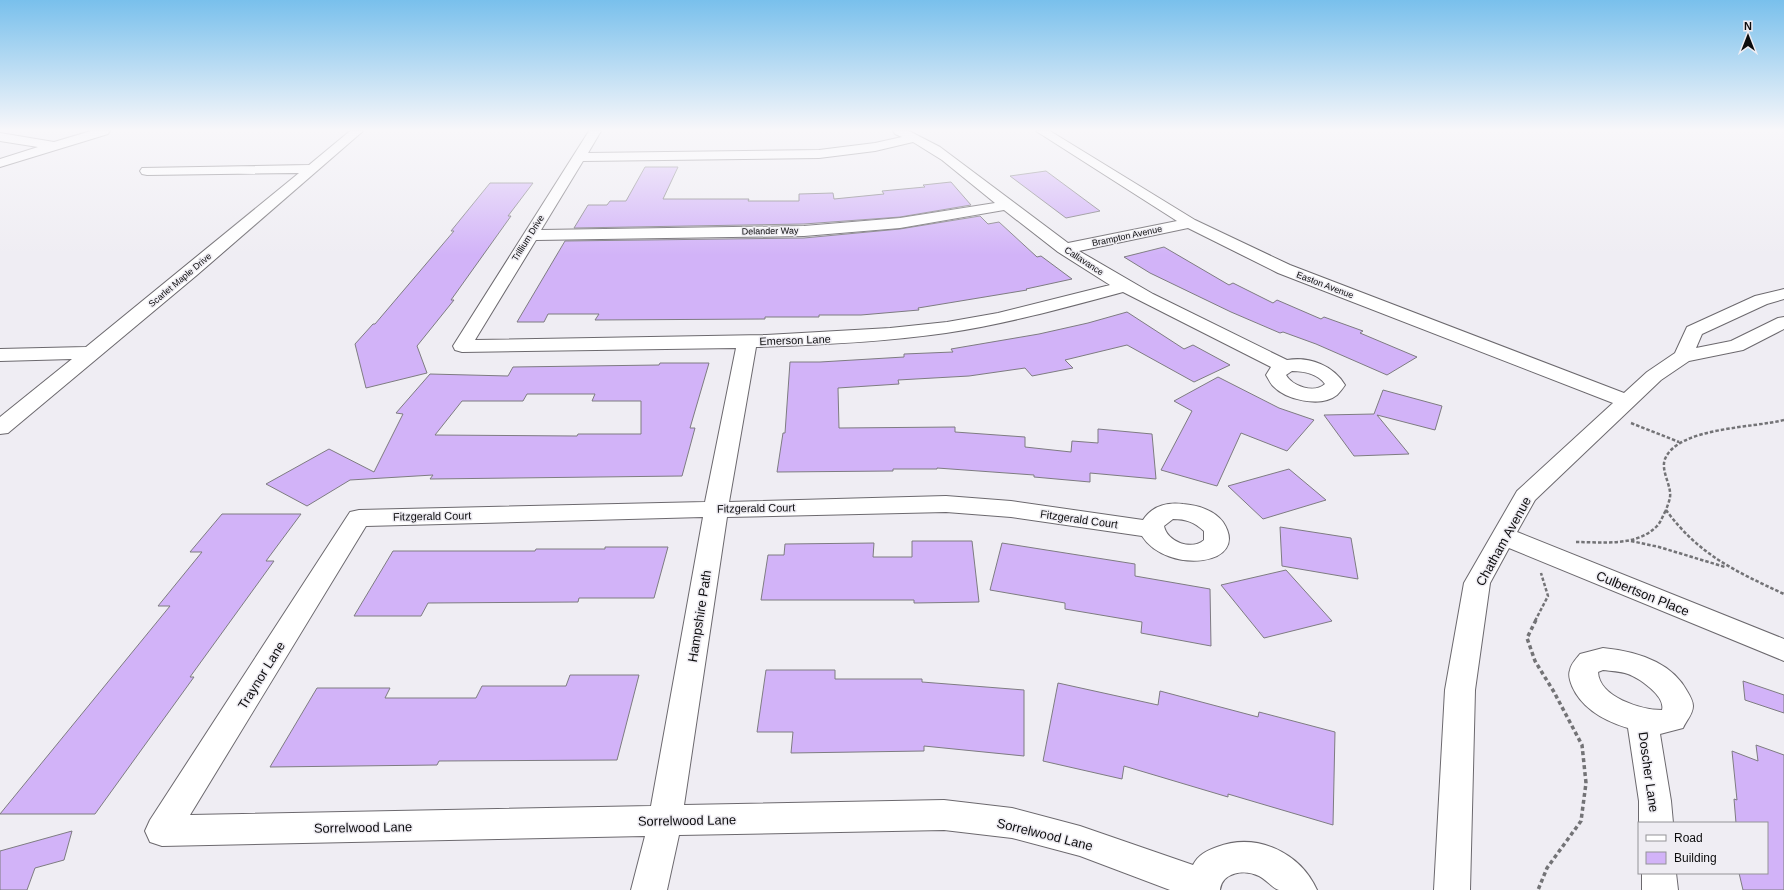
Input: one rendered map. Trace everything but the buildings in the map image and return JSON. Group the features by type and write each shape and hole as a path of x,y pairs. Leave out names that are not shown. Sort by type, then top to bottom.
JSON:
{"street":[{"name":"Scarlet Maple Drive","path":"0,428 191,271 307,173"},
{"name":"Trillium Drive","path":"462,346 569,173"},
{"name":"Callavance","path":"967,173 1064,249 1124,286 1184,317 1270,358 1285,367"},
{"name":"Easton Avenue","path":"1109,173 1190,223 1284,269 1619,408"},
{"name":"Delander Way","path":"531,234 804,231 900,223 1008,205"},
{"name":"Brampton Avenue","path":"1050,238 1176,214"},
{"name":"Brampton Avenue","path":"1064,249 1190,223"},
{"name":"Emerson Lane","path":"462,346 747,342 834,338 930,330 1041,309 1124,286"},
{"path":"1683,356 1694,331 1761,300 1784,294"},
{"name":"Chatham Avenue","path":"1452,890 1460,690 1477,583 1525,496 1654,376 1683,356 1736,346 1784,322"},
{"name":"Hampshire Path","path":"649,890 665,821 716,509 747,342"},
{"path":"0,355 90,353"},
{"name":"Fitzgerald Court","path":"359,518 946,504 1011,509 1151,528"},
{"name":"Traynor Lane","path":"162,831 359,518"},
{"name":"Culbertson Place","path":"1503,536 1784,650"},
{"name":"Doscher Lane","path":"1642,721 1655,801 1656,822"},
{"name":"Sorrelwood Lane","path":"162,831 952,816 1012,823 1073,839 1202,887 1209,869 1222,860 1240,856 1261,860 1280,870 1296,885 1299,890"},
{"path":"1659,874 1660,890"}],"path":[{"path":"1619,408 1679,442"},
{"path":"1784,420 1755,427 1694,435 1679,442 1665,459 1665,472 1670,494 1666,510 1676,526 1703,551 1729,568 1784,594"},
{"path":"1630,541 1659,547 1729,568"}]}
